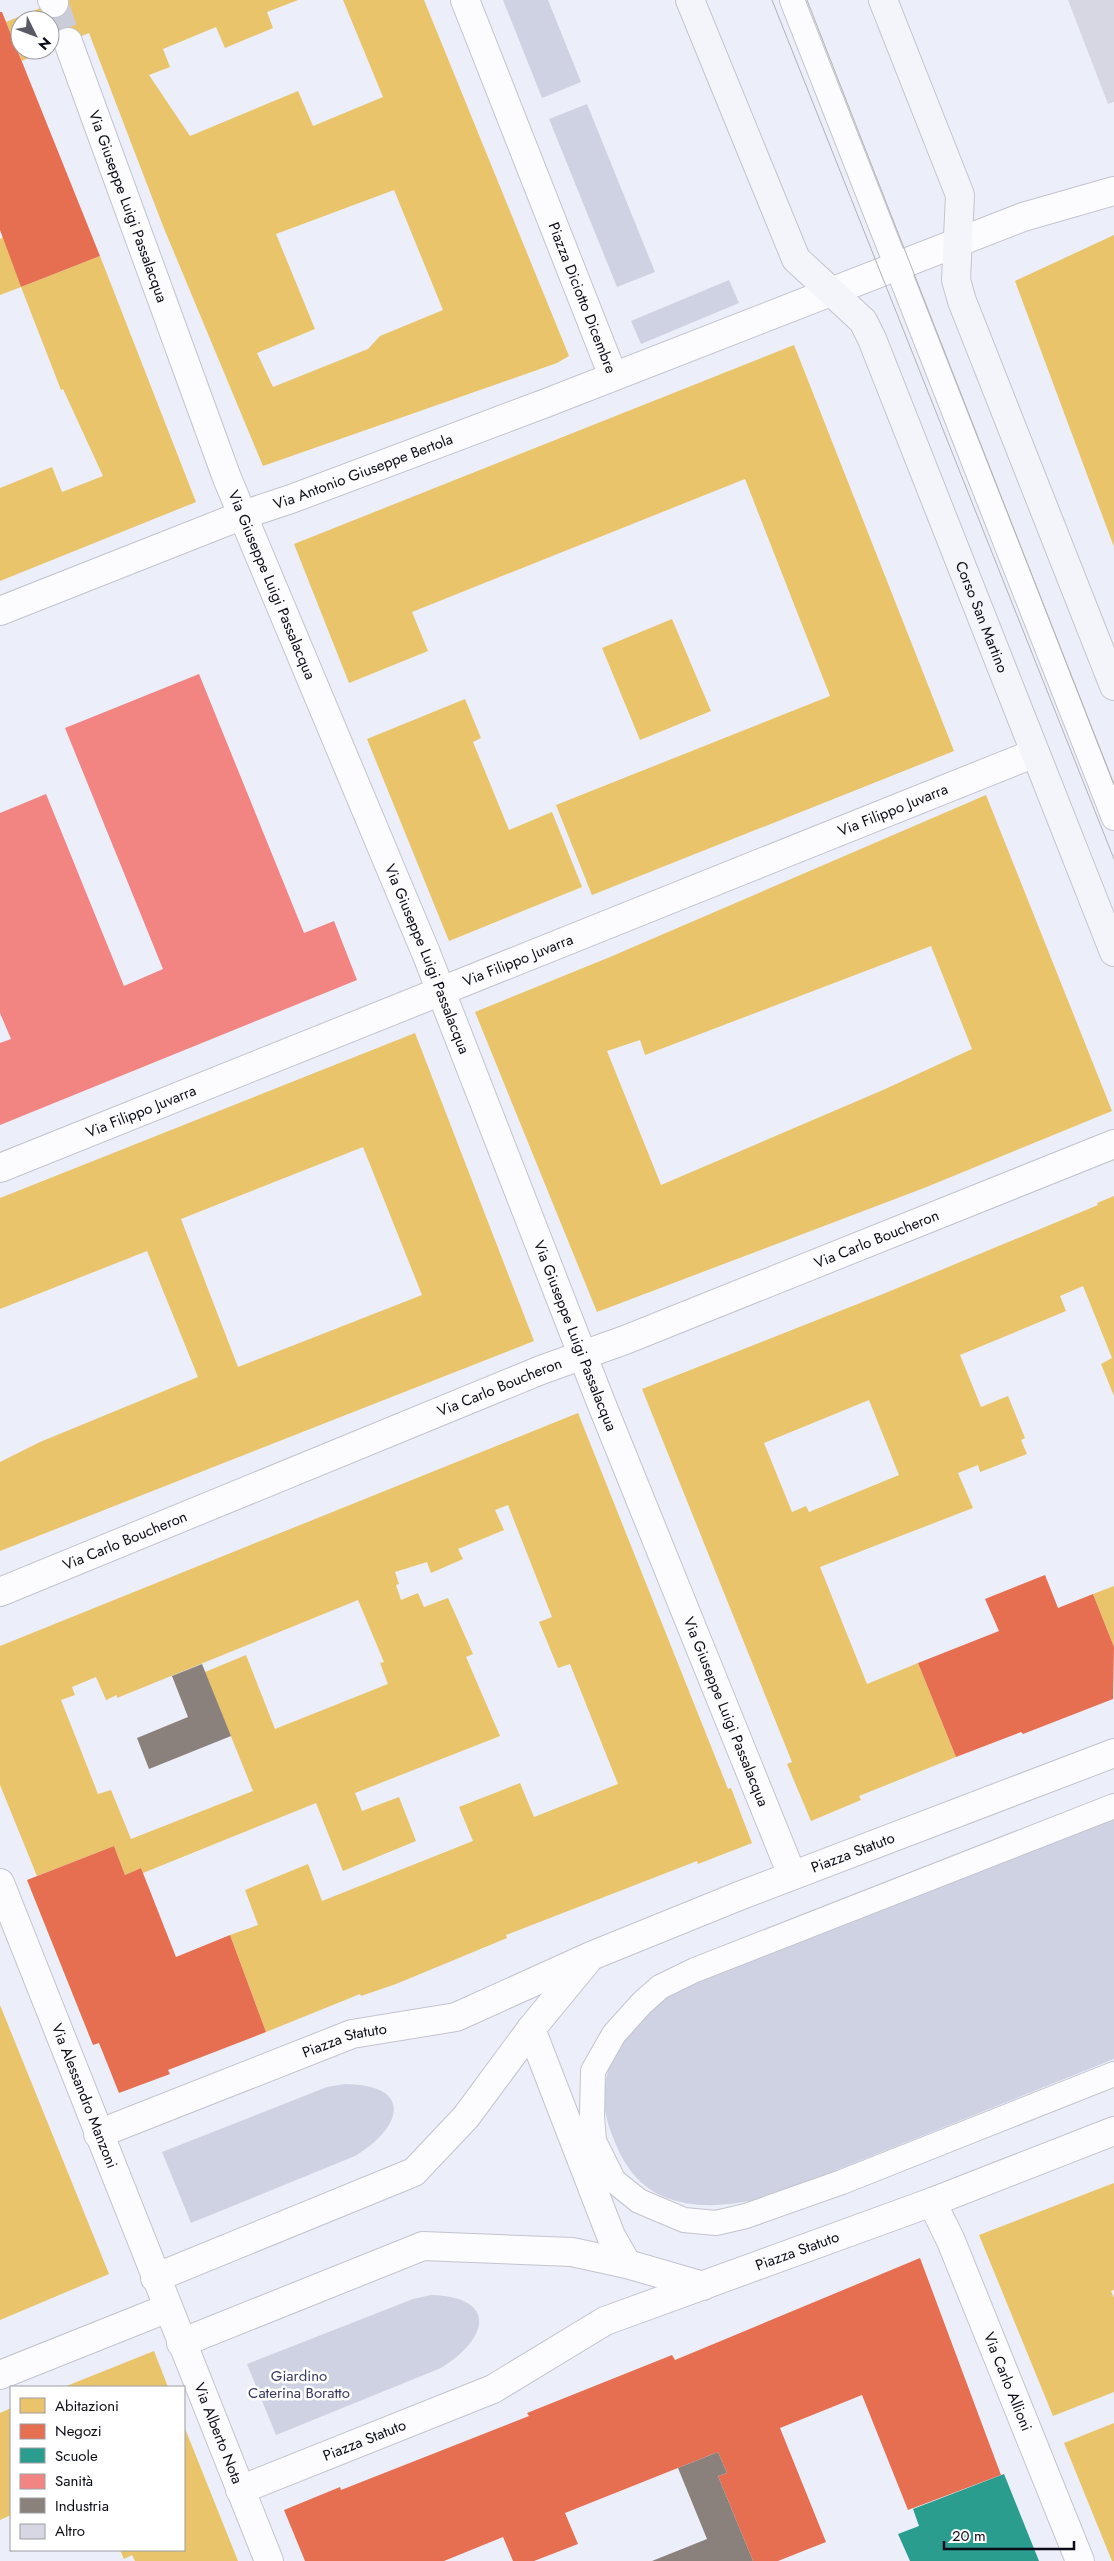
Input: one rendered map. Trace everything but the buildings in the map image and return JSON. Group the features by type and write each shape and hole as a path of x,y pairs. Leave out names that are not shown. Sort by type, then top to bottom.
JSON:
{"main road":[{"path":"690,0 796,259 832,292"},
{"path":"883,0 960,195 956,280 962,301 1114,686"},
{"name":"Corso San Martino","path":"832,292 863,321 872,339 1114,952"}],"street":[{"name":"Piazza Diciotto Dicembre","path":"465,0 613,376 1023,217 1114,192"},
{"name":"Via Giuseppe Luigi Passalacqua","path":"68,42 227,478 440,991 582,1355 792,1875"},
{"name":"Via Antonio Giuseppe Bertola","path":"0,611 243,515 301,496 613,376"},
{"name":"Via Filippo Juvarra","path":"0,1168 1036,753"},
{"name":"Via Carlo Boucheron","path":"0,1592 582,1355 1114,1144"},
{"name":"Piazza Statuto","path":"98,2134 352,2034 456,2017 591,1956 792,1875 1114,1753"},
{"name":"Via Alessandro Manzoni","path":"0,1883 168,2308"},
{"name":"Piazza Statuto","path":"155,2278 414,2172 466,2117 531,2029 591,1956"},
{"path":"531,2029 611,2236 627,2264"},
{"name":"Piazza Statuto","path":"240,2490 493,2389 605,2320 932,2202 1114,2131"},
{"name":"Via Carlo Allioni","path":"932,2202 951,2241 1080,2561"},
{"path":"181,2343 423,2246 572,2252 627,2264 703,2286"},
{"path":"0,2375 168,2308"},
{"name":"Via Alberto Nota","path":"168,2308 269,2561"}],"lane":[{"path":"792,0 1114,818"},
{"path":"1114,1806 704,1967 660,1987 614,2034 593,2071 592,2116 594,2141 614,2180 638,2201 684,2220 716,2223 746,2216 842,2182 1114,2074"}],"green space":[{"path":"503,0 548,0 581,82 542,98"},
{"path":"587,104 655,272 617,287 549,119"},
{"path":"729,280 739,303 641,344 631,321"},
{"path":"1114,1816 1114,2059 769,2197 729,2204 689,2204 675,2201 654,2192 640,2182 629,2169 617,2147 608,2123 604,2101 605,2086 608,2071 619,2044 637,2019 653,2004 675,1990"},
{"path":"345,2084 367,2086 383,2092 391,2100 394,2110 391,2121 383,2133 371,2145 355,2156 191,2223 162,2152 327,2087"},
{"name":"Giardino Caterina Boratto","path":"431,2295 453,2298 468,2303 477,2312 479,2322 476,2333 469,2345 457,2357 441,2368 276,2435 247,2364 413,2299"}],"tunnel":[{"path":"54,3 68,42"}],"tram line":[{"path":"772,0 1114,859"},
{"path":"807,0 1114,785"}]}
